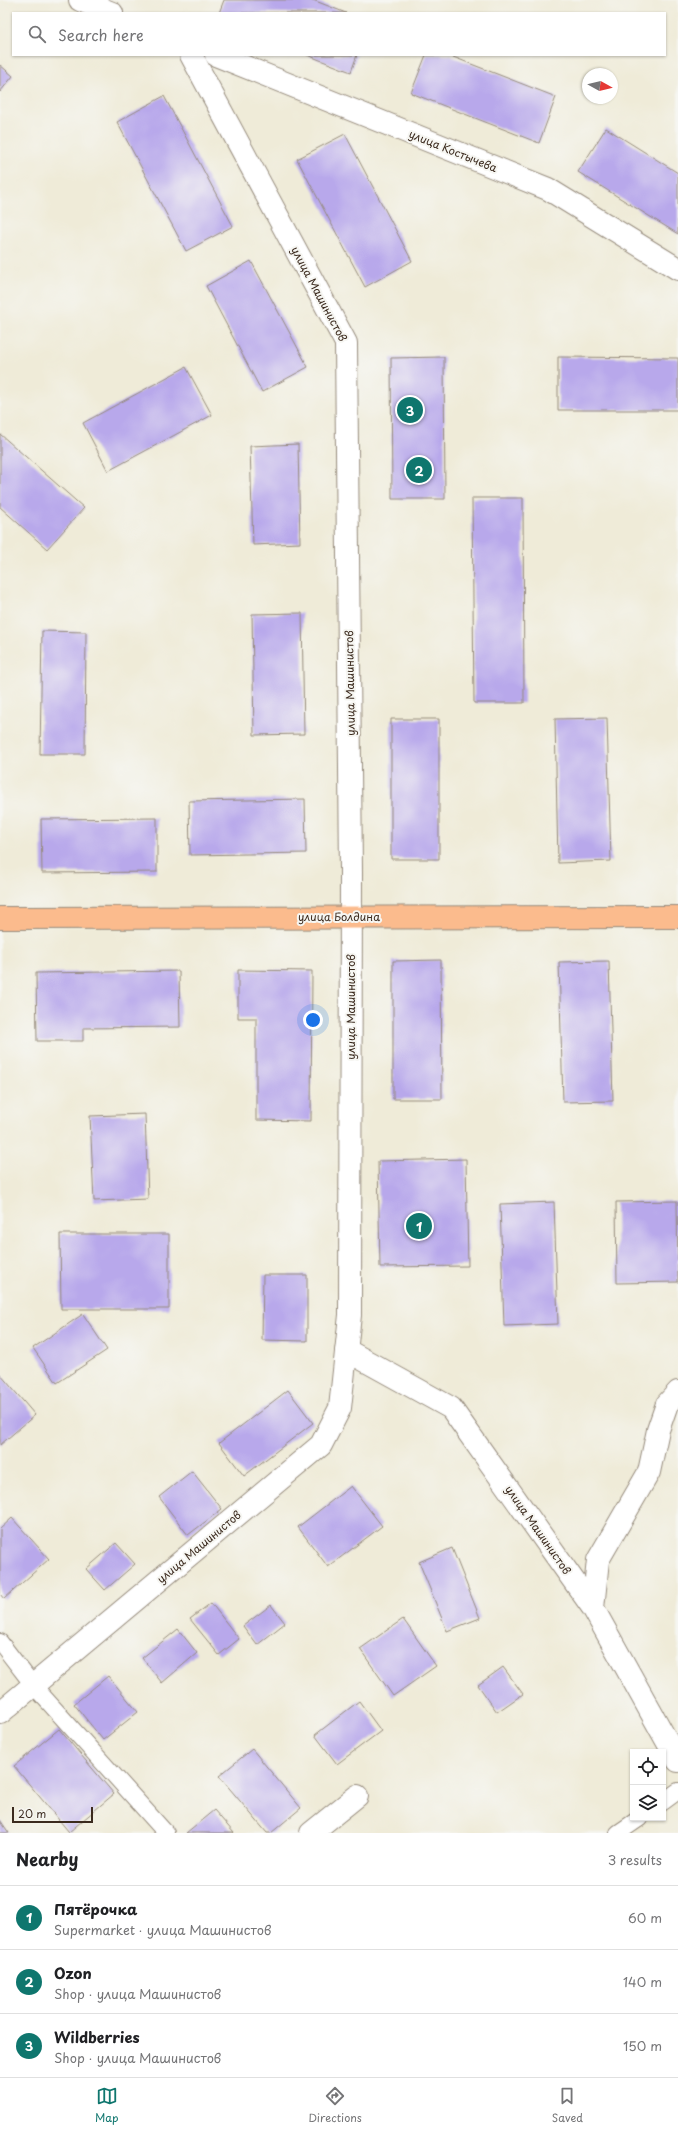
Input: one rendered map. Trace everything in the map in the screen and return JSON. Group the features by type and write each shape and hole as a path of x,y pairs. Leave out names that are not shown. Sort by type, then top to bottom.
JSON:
{"main road":[{"name":"улица Болдина","path":"0,918 678,917"}],"street":[{"path":"80,0 110,12"},
{"name":"улица Машинистов","path":"0,1713 321,1445 340,1408 350,1315 352,918 346,343 192,56"},
{"name":"улица Костычева","path":"218,56 548,189 678,269"},
{"name":"улица Машинистов","path":"346,1350 451,1408 593,1608 678,1761"},
{"path":"593,1608 598,1560 649,1472 658,1430 667,1404 678,1392"},
{"path":"311,1833 357,1796"}],"lane":[{"path":"0,1642 33,1685 166,1833"},
{"path":"666,1800 678,1791"},
{"path":"618,1833 636,1821"}],"building":[{"path":"224,0 313,0 343,12 219,12"},
{"path":"310,56 357,56 351,72"},
{"path":"426,56 451,56 556,97 539,143 411,93"},
{"path":"0,65 13,76 0,92"},
{"path":"164,96 233,226 186,251 117,122"},
{"path":"606,128 678,173 678,234 578,172"},
{"path":"345,134 412,261 365,287 297,159"},
{"path":"251,261 308,367 262,392 206,286"},
{"path":"444,357 445,499 392,499 391,358"},
{"path":"558,357 678,358 678,410 558,410"},
{"path":"186,367 212,415 108,471 83,423"},
{"path":"0,434 84,508 47,549 0,507"},
{"path":"298,444 300,543 253,545 250,446"},
{"path":"472,498 523,498 524,703 474,703"},
{"path":"302,613 304,734 254,735 252,614"},
{"path":"42,631 86,632 85,754 40,754"},
{"path":"607,718 611,861 558,863 555,719"},
{"path":"391,719 439,719 439,859 391,859"},
{"path":"305,799 306,853 190,855 189,801"},
{"path":"157,818 157,872 42,873 41,819"},
{"path":"441,960 442,1099 393,1099 393,961"},
{"path":"609,961 613,1101 563,1102 559,962"},
{"path":"238,970 312,971 311,1121 256,1120 256,1018 238,1018"},
{"path":"179,971 180,1027 83,1028 83,1041 37,1041 36,973"},
{"path":"145,1114 148,1199 94,1201 90,1116"},
{"path":"466,1159 468,1266 380,1267 378,1161"},
{"path":"677,1201 678,1282 617,1283 616,1202"},
{"path":"554,1202 558,1324 504,1326 500,1204"},
{"path":"60,1234 169,1234 169,1309 61,1309"},
{"path":"263,1275 307,1275 307,1341 262,1340"},
{"path":"83,1314 107,1350 57,1383 33,1348"},
{"path":"0,1374 35,1415 0,1445"},
{"path":"288,1390 313,1423 244,1476 219,1443"},
{"path":"192,1471 222,1509 188,1535 159,1497"},
{"path":"351,1486 382,1526 328,1567 298,1527"},
{"path":"12,1518 49,1559 4,1599 0,1594 0,1529"},
{"path":"116,1543 135,1564 105,1590 86,1569"},
{"path":"452,1548 480,1618 447,1631 419,1562"},
{"path":"211,1603 239,1639 219,1655 190,1619"},
{"path":"271,1605 285,1623 257,1645 243,1626"},
{"path":"403,1619 436,1666 393,1696 360,1649"},
{"path":"178,1629 197,1653 162,1683 142,1658"},
{"path":"503,1667 523,1694 497,1712 478,1685"},
{"path":"108,1676 138,1712 103,1740 74,1704"},
{"path":"359,1701 381,1731 337,1764 315,1735"},
{"path":"59,1729 114,1794 69,1832 14,1766"},
{"path":"252,1749 301,1808 271,1833 267,1833 219,1776"},
{"path":"214,1810 234,1833 186,1833"},
{"path":"0,1820 9,1833 0,1833"}],"place":[{"name":"Wildberries","path":"410,410"},
{"name":"Ozon","path":"419,470"},
{"name":"Пятёрочка","path":"419,1226"}]}
